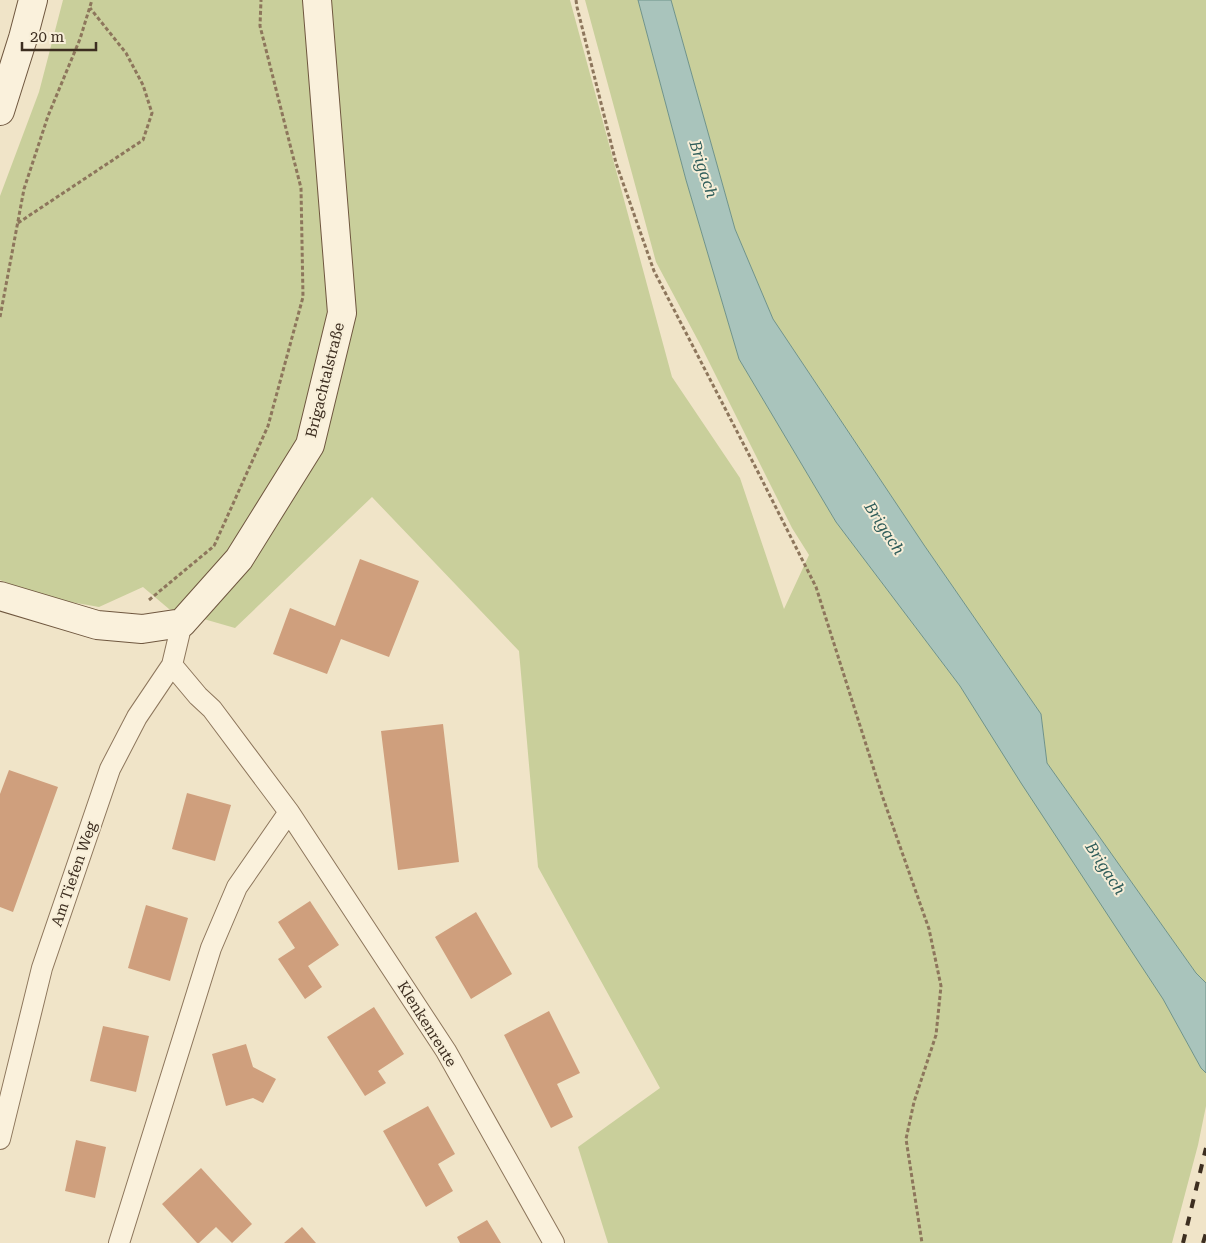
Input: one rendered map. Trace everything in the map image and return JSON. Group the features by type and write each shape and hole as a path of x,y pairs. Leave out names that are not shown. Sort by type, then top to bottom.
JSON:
{"street":[{"path":"0,111 33,0"},
{"name":"Brigachtalstraße","path":"182,623 239,559 310,445 342,313 317,0"},
{"path":"0,596 98,625 142,629 182,623"},
{"name":"Am Tiefen Weg","path":"0,1139 42,968 110,769 137,717 172,665 182,623"},
{"name":"Klenkenreute","path":"172,665 198,696 212,709 289,812 446,1051 554,1243"},
{"path":"119,1243 211,948 237,887 289,812"}],"path":[{"path":"0,317 24,189 48,116 80,39 92,0"},
{"path":"146,603 214,546 268,426 303,297 301,188 260,26 261,0"},
{"path":"576,0 616,163 654,271 816,587 883,798 929,929 941,986 936,1035 914,1102 906,1139 922,1243"},
{"path":"18,223 143,140 152,112 143,85 126,53 90,8"}],"green space":[{"path":"63,0 570,0 672,377 740,478 784,609 809,555 792,528 701,346 656,262 585,0 638,0 686,180 739,359 836,522 960,686 1163,999 1201,1068 1206,1073 1206,1106 1198,1145 1172,1243 608,1243 578,1147 660,1088 538,867 519,651 372,497 235,628 169,609 143,587 99,607 42,597 0,580 0,196 39,92"},
{"path":"671,0 1206,0 1206,983 1196,973 1047,763 1041,714 924,545 773,319 735,229"}],"water":[{"name":"Brigach","path":"638,0 671,0 735,229 773,319 924,545 1041,714 1047,763 1196,973 1206,983 1206,1073 1201,1068 1163,999 1021,783 960,686 836,522 739,359 686,180"}],"building":[{"path":"360,559 419,581 389,657 341,639 327,674 273,654 290,608 335,626"},
{"path":"443,724 459,862 398,870 381,731"},
{"path":"9,770 58,787 13,912 0,907 0,794"},
{"path":"187,793 231,805 215,861 172,849"},
{"path":"310,901 339,945 308,966 322,987 305,999 278,959 295,948 278,922"},
{"path":"146,905 188,918 170,981 128,968"},
{"path":"476,912 512,974 471,999 435,937"},
{"path":"374,1007 404,1054 378,1071 386,1083 365,1096 327,1037"},
{"path":"549,1011 580,1073 557,1084 573,1117 551,1128 504,1035"},
{"path":"103,1026 149,1036 136,1092 90,1081"},
{"path":"246,1044 253,1067 276,1079 263,1103 253,1098 226,1106 212,1054"},
{"path":"428,1106 455,1154 438,1164 453,1191 426,1207 383,1131"},
{"path":"76,1140 106,1147 95,1198 65,1191"},
{"path":"201,1168 252,1224 232,1243 216,1227 197,1243 162,1204"},
{"path":"487,1220 501,1243 460,1243 457,1237"},
{"path":"302,1227 316,1243 284,1243"}],"railway":[{"path":"1183,1243 1206,1148"},
{"path":"1203,1243 1206,1233"}]}
